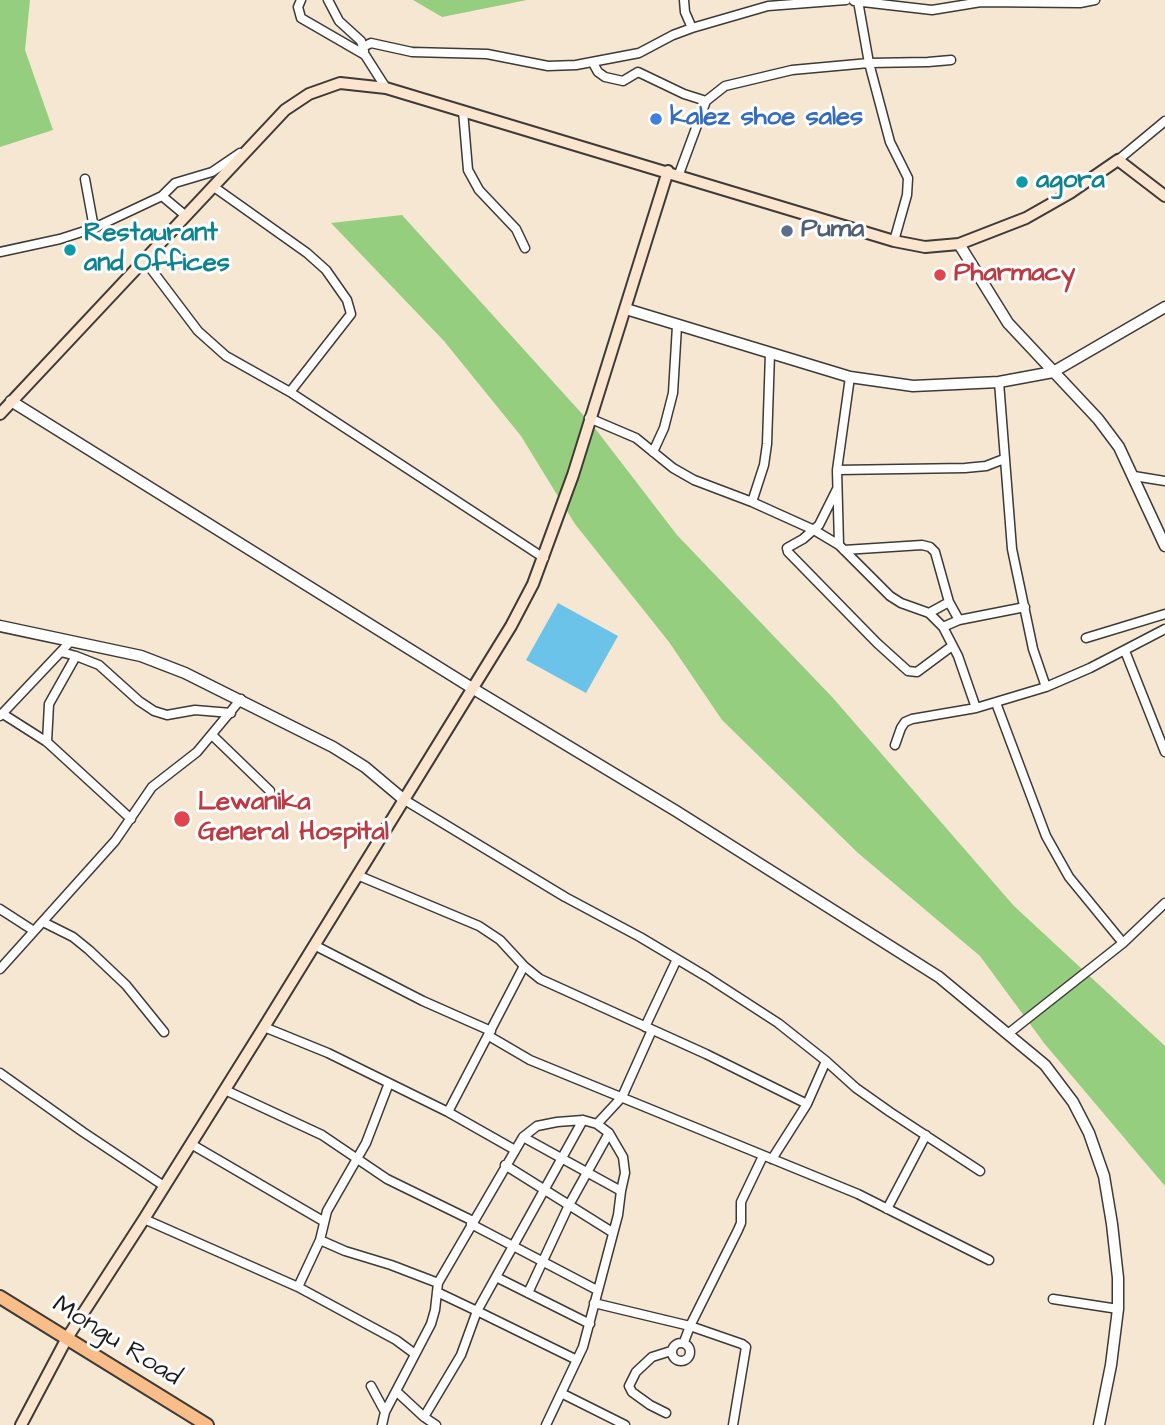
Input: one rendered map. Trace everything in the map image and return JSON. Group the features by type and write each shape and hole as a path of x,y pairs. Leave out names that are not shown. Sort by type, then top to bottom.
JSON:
{"main road":[{"path":"0,414 285,110 309,94 340,83 386,88 894,241 925,247 958,244 1026,218 1070,193 1118,160 1165,196"},
{"path":"21,1425 67,1338 145,1219 511,626 544,558 573,475 589,418 674,173"},
{"name":"Mongu Road","path":"0,1297 207,1425"}],"street":[{"path":"301,0 298,7 301,18 364,51"},
{"path":"328,0 386,88"},
{"path":"682,0 692,28"},
{"path":"364,51 371,43 412,52 487,54 548,66 593,63 639,53 692,28 768,6 846,0 932,9 981,2 1094,0"},
{"path":"858,1 869,63 890,142 908,178 903,214 894,241"},
{"path":"674,173 706,101 725,86 773,73 869,63 951,60"},
{"path":"593,63 598,72 605,76 624,81 638,72 706,101"},
{"path":"463,111 466,159 471,176 490,204 516,229 525,248"},
{"path":"1118,160 1165,121"},
{"path":"0,252 60,239 94,228 162,196 175,183 212,172 253,144"},
{"path":"85,179 94,228"},
{"path":"214,187 307,253 326,270 347,300 351,314 290,392"},
{"path":"162,196 186,216"},
{"path":"958,244 1008,323 1098,419 1119,447 1165,545"},
{"path":"145,261 208,341 251,372 290,392 544,558"},
{"path":"626,309 850,377 913,386 999,382 1053,372 1165,307"},
{"path":"653,452 664,428 673,393 677,326"},
{"path":"752,502 764,465 767,444 770,352"},
{"path":"841,548 837,470 850,377"},
{"path":"999,382 1012,549 1033,649 1046,687"},
{"path":"11,401 472,688 688,818 939,976 1045,1065 1073,1102 1089,1133 1104,1176 1108,1200 1118,1278 1118,1309 1111,1365 1099,1425"},
{"path":"589,418 626,433 694,480 814,530 841,548 890,596 929,613 943,627 976,708"},
{"path":"837,470 965,468 986,466 1004,458"},
{"path":"1134,476 1165,481"},
{"path":"837,488 827,512 814,530 787,548 788,552 908,671 917,672 952,646"},
{"path":"841,548 930,547 937,559 949,602 959,620"},
{"path":"929,613 949,602"},
{"path":"943,627 959,620 1025,607"},
{"path":"1086,638 1165,614"},
{"path":"0,626 141,656 241,699 333,747 365,767 403,799 565,897 677,959 778,1023 826,1060 856,1088 980,1171"},
{"path":"895,745 905,722 976,708 1046,687 1125,651 1165,629"},
{"path":"70,642 1,715 47,742 131,819"},
{"path":"1125,651 1165,752"},
{"path":"61,652 99,665 154,711 167,715 195,710 231,713"},
{"path":"47,742 49,704 76,656"},
{"path":"0,969 115,841 152,787 197,752 241,699"},
{"path":"996,703 1046,836 1069,877 1123,943"},
{"path":"212,735 270,791"},
{"path":"357,875 479,926 500,940 540,979 807,1104"},
{"path":"1009,1033 1123,943 1165,903"},
{"path":"0,909 34,931"},
{"path":"43,922 72,937 89,950 126,985 164,1032"},
{"path":"314,945 490,1034 530,1060 849,1191 989,1260"},
{"path":"597,1124 622,1097 677,959"},
{"path":"448,1112 524,966"},
{"path":"264,1027 328,1053 448,1112 515,1150"},
{"path":"772,1159 807,1104 826,1060"},
{"path":"0,1073 164,1186"},
{"path":"298,1287 320,1240 323,1221 370,1134 389,1083"},
{"path":"225,1090 322,1135 402,1187 597,1290"},
{"path":"424,1417 461,1355 477,1311 583,1120"},
{"path":"382,1425 396,1391 431,1324 437,1287 523,1137 537,1126 583,1120 597,1124 609,1133 623,1157 625,1173 590,1324 563,1394 547,1425"},
{"path":"528,1293 569,1205 609,1133"},
{"path":"887,1209 926,1135"},
{"path":"523,1137 621,1191"},
{"path":"191,1143 323,1221"},
{"path":"684,1342 741,1223 741,1202 763,1156"},
{"path":"505,1165 612,1232"},
{"path":"145,1219 298,1287 396,1340 415,1354"},
{"path":"320,1240 437,1287 477,1311 577,1360"},
{"path":"496,1277 590,1324"},
{"path":"1053,1299 1118,1309"},
{"path":"594,1303 690,1325 746,1347 733,1425"},
{"path":"671,1351 674,1358 685,1360 691,1351 684,1342"},
{"path":"666,1413 632,1392 629,1386 636,1372 652,1357 671,1351 676,1344 684,1342"},
{"path":"371,1386 386,1412"},
{"path":"396,1391 436,1425"},
{"path":"563,1394 625,1425"}],"green space":[{"path":"0,0 30,0 25,50 53,130 0,147"},
{"path":"413,0 527,0 442,17"},
{"path":"402,215 594,427 677,535 833,698 1014,906 1165,1046 1165,1186 1044,1043 980,956 858,853 722,720 669,642 575,524 521,436 444,341 331,223"}],"water":[{"path":"558,603 618,636 586,693 526,660"}],"place":[{"name":"kalez shoe sales","path":"656,119"},
{"name":"agora","path":"1022,182"},
{"name":"Puma","path":"787,231"},
{"name":"Restaurant and Offices","path":"70,250"},
{"name":"Pharmacy","path":"940,275"},
{"name":"Lewanika General Hospital","path":"182,819"}]}
